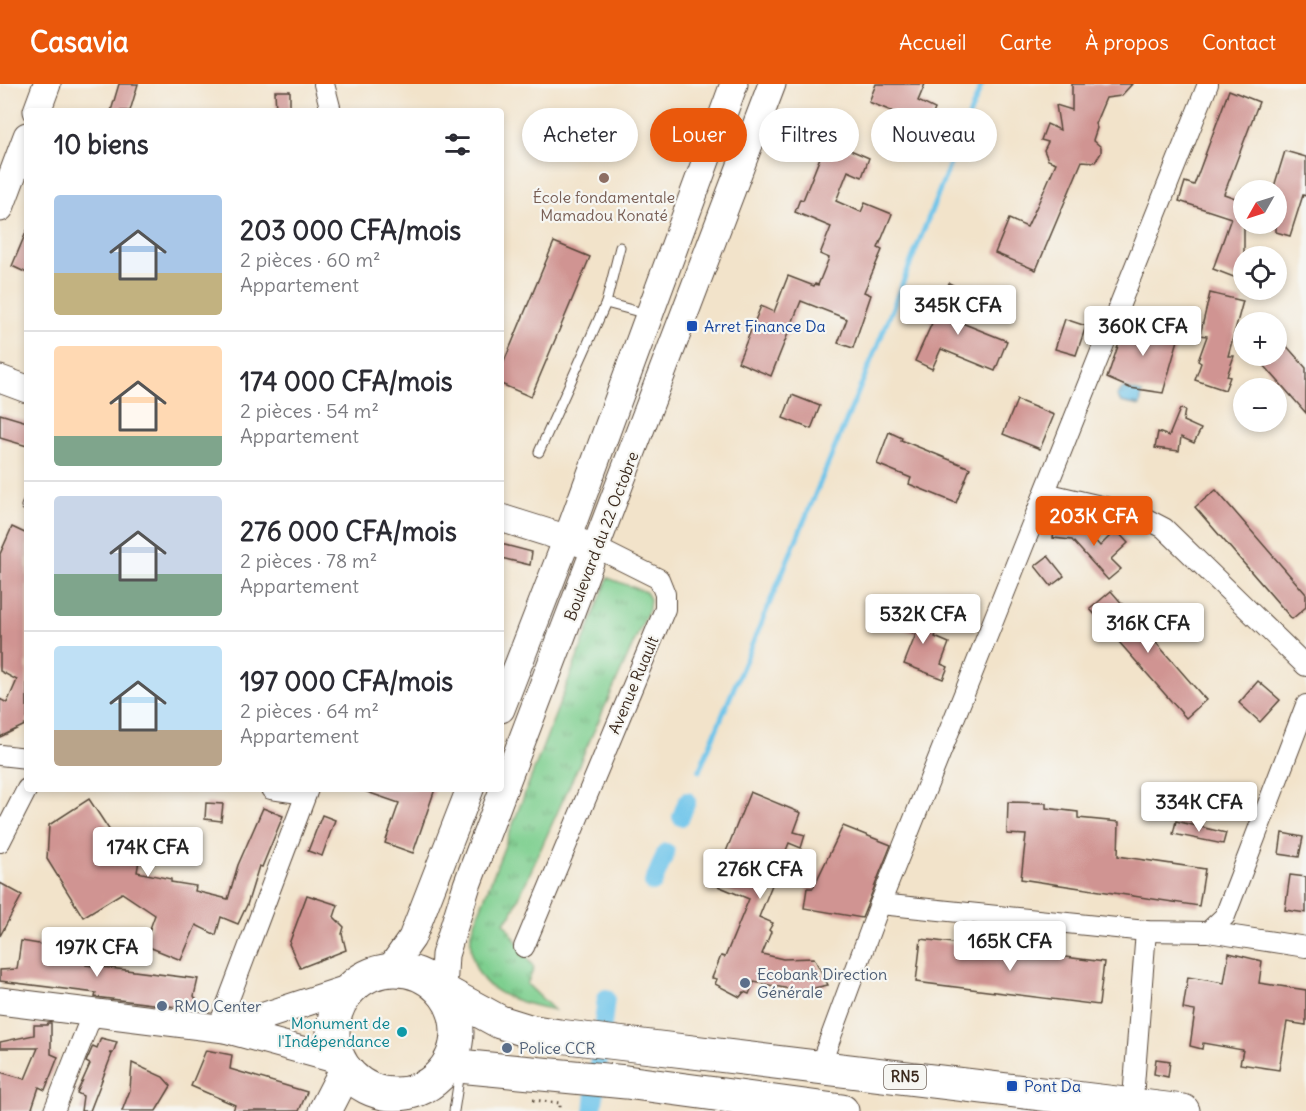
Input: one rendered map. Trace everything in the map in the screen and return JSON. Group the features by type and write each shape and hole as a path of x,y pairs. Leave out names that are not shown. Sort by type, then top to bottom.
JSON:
{"highway":[{"path":"454,1065 458,1027 453,1008 443,992 432,981 405,970 390,969 375,972 362,978 341,1000 334,1018 331,1040 342,1065 359,1082 374,1090 382,1102 424,1087 454,1065 626,1082 842,1111"},
{"name":"RN5","path":"443,992 500,1022 529,1031 559,1036 820,1066 1132,1108 1183,1111"},
{"path":"325,1111 342,1065"}],"main road":[{"path":"37,108 47,84"},
{"name":"Boulevard du 22 Octobre","path":"504,702 734,84"},
{"name":"Boulevard du 22 Octobre","path":"504,789 772,84"},
{"path":"0,208 24,144"},
{"path":"0,379 24,388"},
{"name":"Avenue Ruault","path":"504,519 597,548"},
{"path":"390,969 412,938 469,792"},
{"name":"Boulevard du 22 Octobre","path":"443,992 445,955 467,885 503,792"},
{"path":"222,1028 350,988"},
{"path":"0,1000 222,1028 342,1065"}],"street":[{"path":"324,84 330,108"},
{"path":"820,1066 880,904 1208,84"},
{"path":"1045,493 1138,515 1164,528 1306,666"},
{"name":"Avenue Ruault","path":"525,948 665,609 665,594 659,579 597,548"},
{"path":"1208,932 1225,916 1306,705"},
{"path":"0,755 24,758"},
{"path":"0,842 25,792"},
{"path":"222,1028 307,792"},
{"path":"880,904 1146,931 1208,932 1306,947"},
{"path":"1132,1108 1146,931"},
{"path":"54,1111 93,1012"}],"lane":[{"path":"539,452 606,303 620,247"},
{"path":"606,303 649,315"},
{"path":"454,1065 454,1111"}],"path":[{"path":"526,1099 560,1103 560,1111"}],"green space":[{"path":"608,578 646,592 650,599 649,609 511,915 504,922 534,968 527,984 554,1010 506,996 483,980 476,968 471,933"}],"water":[{"path":"1123,388 1142,393 1140,406 1121,402 1117,395"}],"building":[{"path":"119,84 138,84 131,108 112,108"},
{"path":"876,84 925,84 918,101 933,108 884,108 869,102"},
{"path":"1072,84 1132,84 1121,96 1106,98 1095,124 1097,128 1093,140 1101,147 1101,153 1095,162 1082,161 1036,270 995,253 1009,219 1027,227 1042,195 1056,163 1048,160 1044,150 1048,142 1041,140 1047,124 1060,130 1056,105 1072,110"},
{"path":"1229,90 1259,102 1224,194 1233,197 1233,234 1244,234 1244,246 1233,246 1233,277 1213,269 1231,218 1179,201 1185,182 1194,185"},
{"path":"275,91 290,91 290,108 276,108"},
{"path":"1285,151 1306,157 1306,196 1303,195 1290,236 1283,234 1287,234 1287,180 1276,180"},
{"path":"859,154 869,158 862,177 848,171 836,201 861,212 865,203 892,214 878,248 882,250 864,292 871,295 853,348 838,343 847,319 801,301 771,376 738,362 761,306 774,312 788,276 814,286 818,285 829,258 820,254 831,227 795,212 800,199 803,200 818,162 859,162"},
{"path":"24,237 24,272 12,266"},
{"path":"554,242 590,257 531,397 504,385 504,362"},
{"path":"949,283 965,291 952,319 1007,341 995,371 941,349 932,369 915,361 932,323 930,322"},
{"path":"1210,293 1243,301 1240,312 1233,312 1233,338 1228,356 1233,356 1233,359 1225,390 1195,380 1201,363 1198,361 1207,336 1200,335"},
{"path":"1129,314 1178,340 1163,393 1130,388 1107,378"},
{"path":"1065,319 1086,326 1076,355 1055,349"},
{"path":"1287,346 1306,368 1306,413 1287,391 1287,378 1275,378 1265,366 1287,366"},
{"path":"792,395 820,406 811,429 783,418"},
{"path":"1017,400 1054,415 1040,449 1003,434"},
{"path":"1180,409 1185,410 1183,421 1201,429 1194,443 1181,437 1179,451 1155,448 1158,432 1169,436"},
{"path":"0,414 24,421 24,445 0,438"},
{"path":"889,432 902,438 901,440 970,468 956,503 909,484 911,478 877,464"},
{"path":"1216,490 1306,594 1306,607 1292,619 1195,507"},
{"path":"1056,522 1081,525 1100,546 1116,530 1128,543 1111,559 1121,569 1108,580 1072,540 1053,538"},
{"path":"12,527 24,533 24,725 0,737 0,699 7,703 17,680 0,671 0,554"},
{"path":"504,545 532,552 530,565 504,559"},
{"path":"1048,556 1064,576 1051,586 1035,566"},
{"path":"1111,591 1206,700 1186,718 1090,609"},
{"path":"895,612 913,619 915,613 930,619 928,625 938,629 935,637 949,643 941,664 948,667 943,679 904,664 916,634 890,623"},
{"path":"1258,681 1280,700 1260,722 1239,703"},
{"path":"367,792 434,792 413,853 385,843 399,803"},
{"path":"750,792 801,813 794,832 805,835 801,848 789,843 759,917 773,923 762,954 783,959 814,958 828,985 800,991 754,982 749,994 744,992 740,997 715,984 717,979 712,978 721,956 725,957 749,899 713,884"},
{"path":"89,799 114,837 142,843 137,872 171,879 171,882 196,886 195,891 228,899 238,865 263,808 283,816 262,867 259,866 247,905 238,924 221,917 216,935 196,925 181,960 144,945 155,915 122,893 83,917 47,859 49,825"},
{"path":"1008,802 1046,803 1046,808 1078,812 1078,818 1119,822 1118,856 1205,869 1199,906 1021,879 1026,835 1007,834"},
{"path":"206,803 223,804 221,821 205,819"},
{"path":"322,815 335,820 322,856 308,851"},
{"path":"1176,821 1226,833 1223,844 1173,834"},
{"path":"843,826 891,845 862,918 804,908 807,888 813,888"},
{"path":"1282,833 1303,837 1299,857 1279,854"},
{"path":"1290,875 1306,877 1306,913 1285,910"},
{"path":"0,883 22,895 0,936"},
{"path":"307,895 338,905 334,917 344,927 342,934 346,950 300,968 289,944"},
{"path":"921,939 1104,962 1099,1005 916,982"},
{"path":"21,941 88,952 86,965 198,979 194,996 198,1002 194,1009 95,997 96,993 0,981 0,970 17,969"},
{"path":"1229,953 1262,961 1259,983 1306,990 1306,1025 1287,1022 1279,1070 1240,1064 1243,1050 1203,1043 1202,1049 1190,1046 1195,1011 1183,1009 1188,977 1224,983"},
{"path":"51,1023 51,1054 58,1057 45,1090 39,1087 31,1111 0,1111 0,1072 25,1079 38,1048 0,1048 0,1042 34,1035 34,1025 47,1025"},
{"path":"101,1038 117,1042 113,1053 109,1053 112,1054 90,1111 81,1111 83,1096 77,1093 90,1064 86,1062 93,1046 97,1048"},
{"path":"206,1050 232,1055 230,1069 307,1092 299,1111 233,1111 235,1105 191,1086"},
{"path":"1156,1059 1170,1061 1168,1077 1154,1074"},
{"path":"132,1063 163,1077 171,1086 156,1111 122,1111 130,1090"}],"waterway":[{"path":"699,771 875,352 982,84"},
{"path":"681,817 687,801"},
{"path":"653,883 666,852"},
{"path":"593,1111 606,998"}],"place":[{"name":"École fondamentale Mamadou Konaté","path":"604,178"},
{"name":"Arret Finance Da","path":"692,326"},
{"name":"Ecobank Direction Générale","path":"745,983"},
{"name":"RMO Center","path":"162,1006"},
{"name":"Monument de l'Indépendance","path":"402,1032"},
{"name":"Police CCR","path":"507,1048"},
{"name":"Pont Da","path":"1012,1086"}]}
